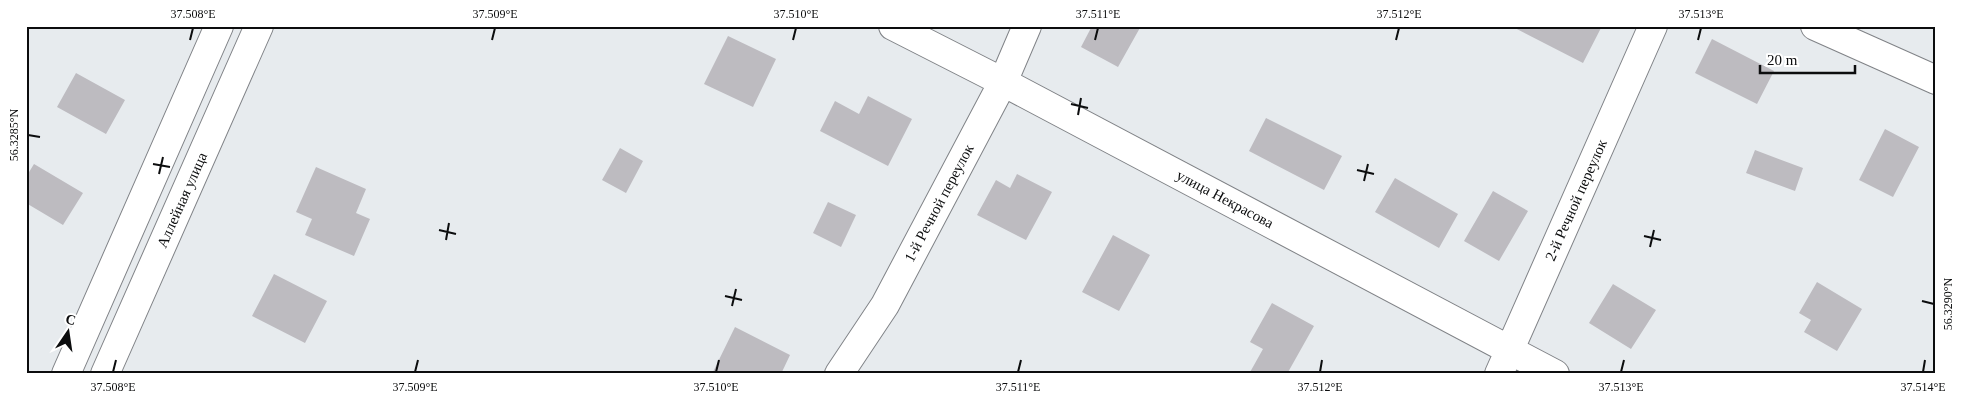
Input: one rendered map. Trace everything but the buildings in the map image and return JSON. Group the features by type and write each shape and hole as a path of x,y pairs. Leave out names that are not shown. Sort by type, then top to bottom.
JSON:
{"street":[{"path":"66,374 219,26"},
{"name":"Аллейная улица","path":"105,374 259,26"},
{"name":"улица Некрасова","path":"893,26 1003,82 1556,374"},
{"name":"1-й Речной переулок","path":"838,374 885,306 1003,82 1027,26"},
{"name":"2-й Речной переулок","path":"1499,374 1653,26"},
{"path":"1815,26 1936,80"}]}
